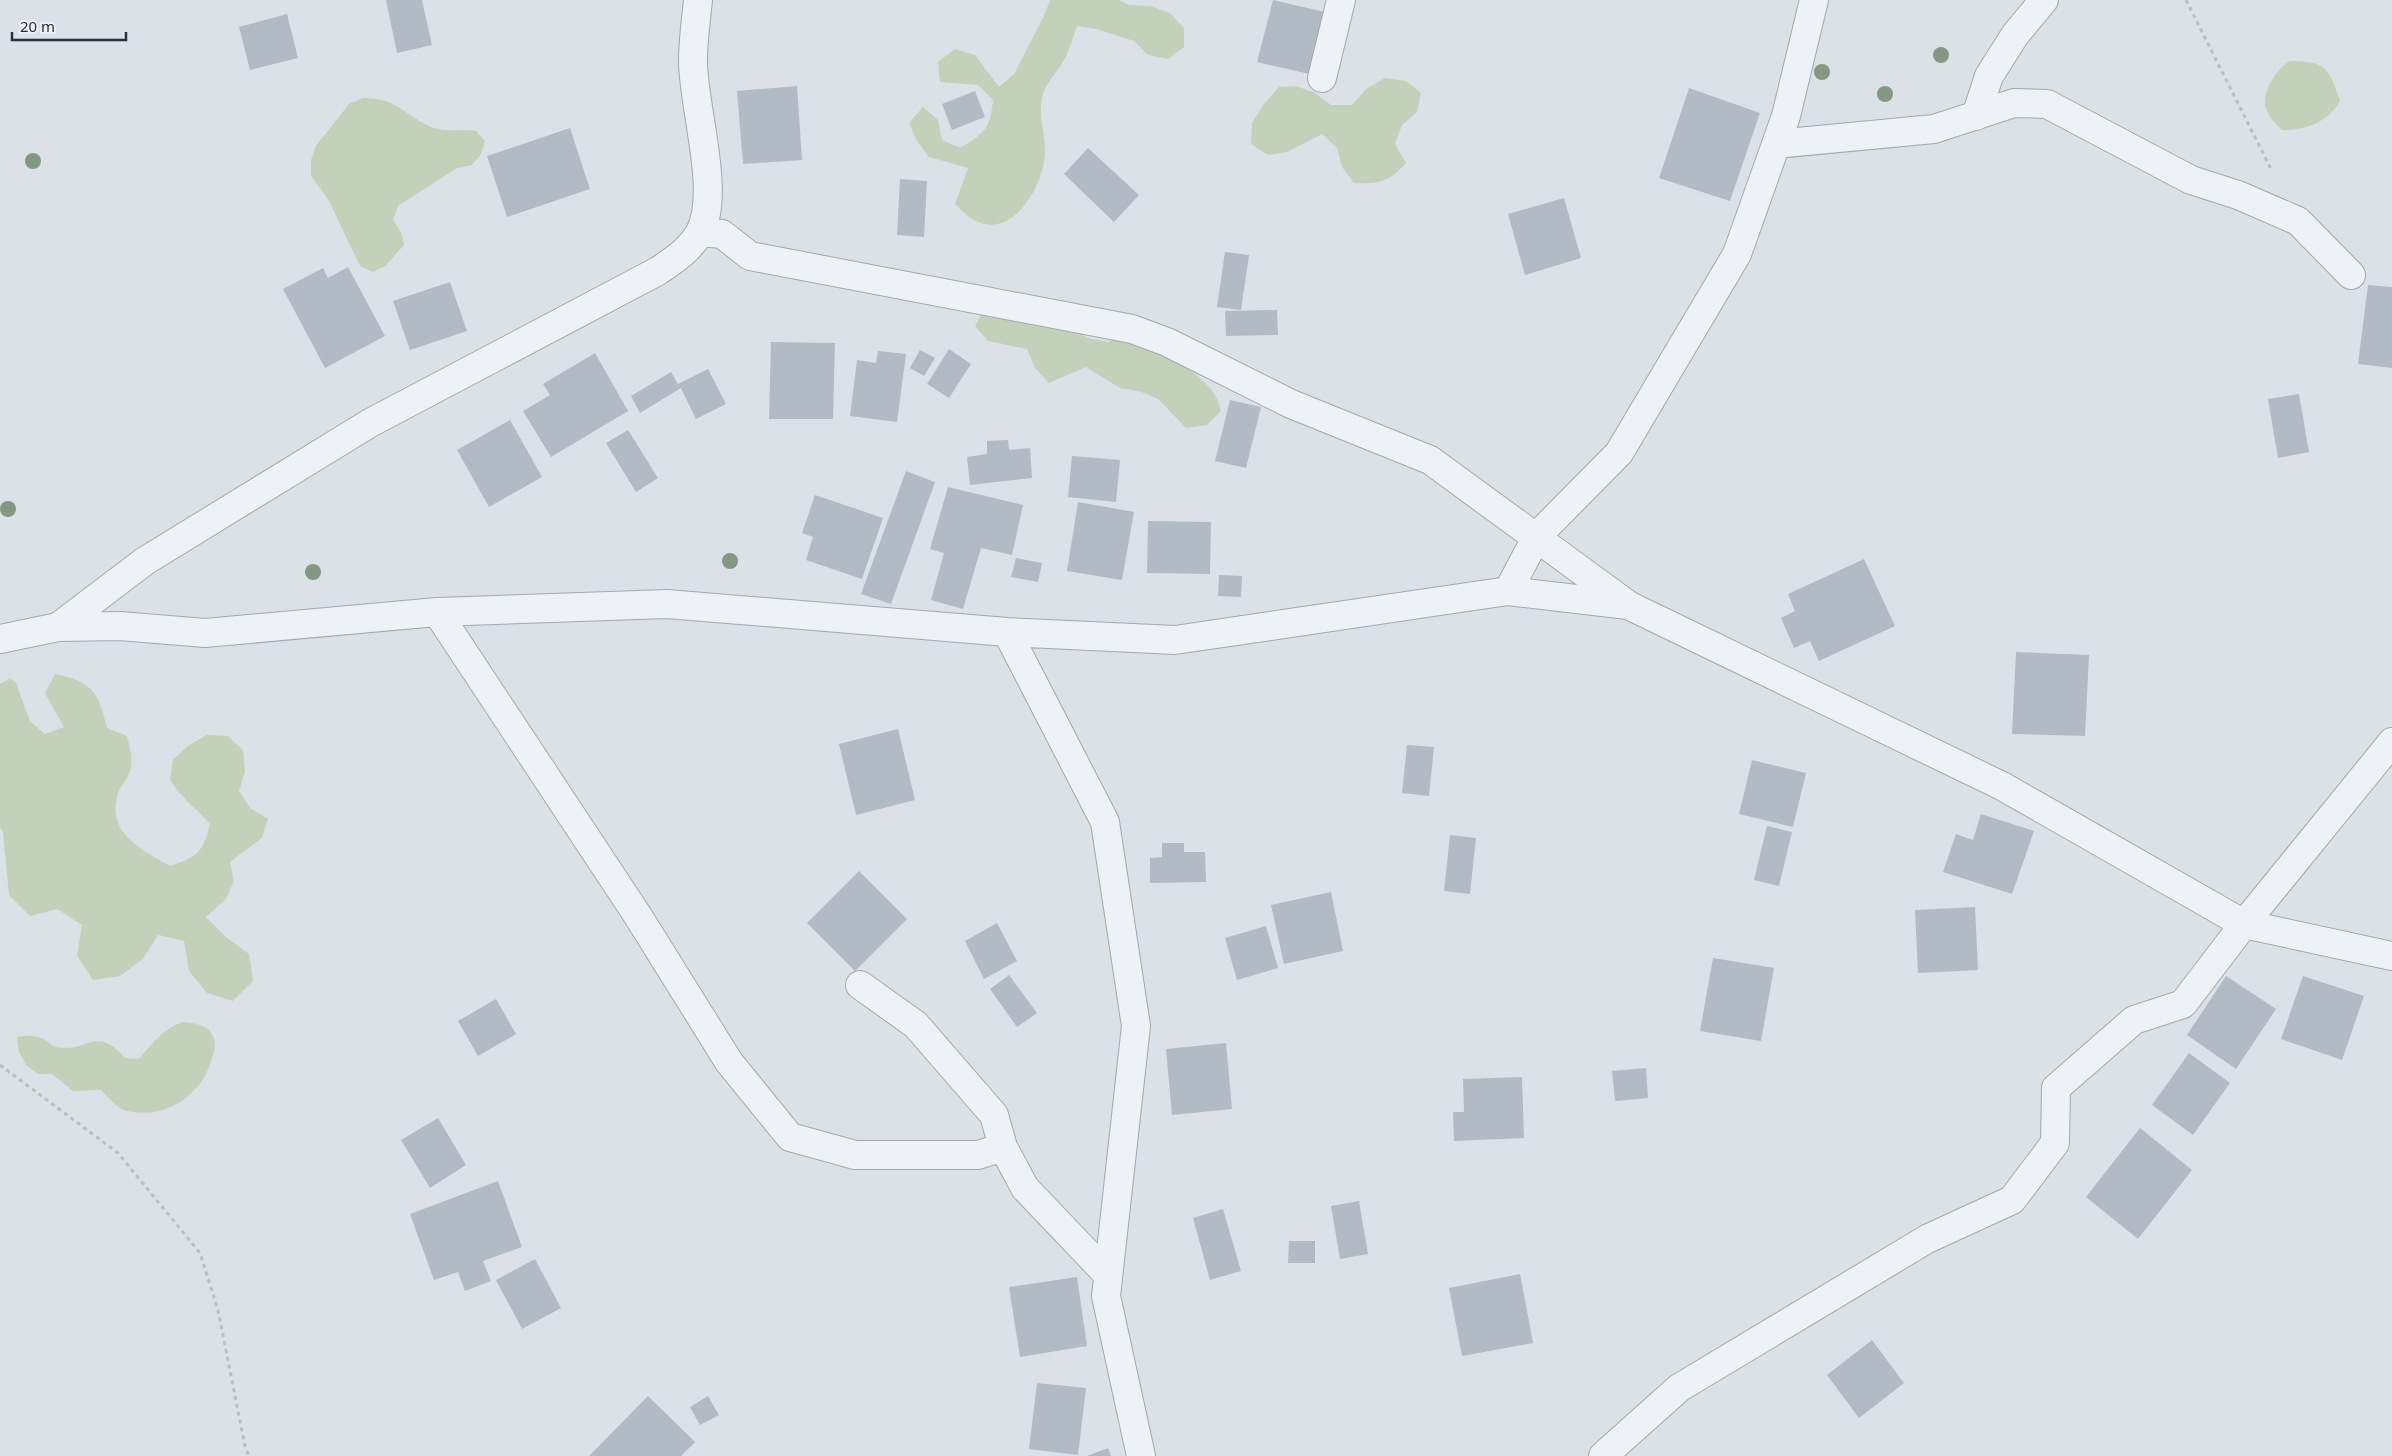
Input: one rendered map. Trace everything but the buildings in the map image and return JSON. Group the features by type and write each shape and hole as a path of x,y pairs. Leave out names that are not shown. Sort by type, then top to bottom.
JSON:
{"street":[{"path":"58,627 144,561 370,422 658,271 683,254 700,232 705,214 708,185 693,62 698,0"},
{"path":"1322,78 1341,0"},
{"path":"1508,591 1537,536 1619,453 1737,254 1786,116 1814,0"},
{"path":"1976,116 1989,76 2015,35 2044,0"},
{"path":"1776,144 1934,129 2014,103 2046,104 2190,180 2238,195 2298,220 2351,275"},
{"path":"700,232 722,234 750,256 1132,329 1158,339 1291,404 1430,460 1628,604 2002,786 2244,924 2392,956"},
{"path":"0,639 58,627 120,626 205,633 437,612 667,604 1007,632 1175,640 1508,591 1628,604"},
{"path":"437,612 638,916 729,1062 790,1136 855,1155 978,1154 1004,1148"},
{"path":"1007,632 1105,822 1136,1026 1106,1296 1141,1456"},
{"path":"1603,1456 1679,1388 1928,1239 2012,1200 2055,1143 2056,1088 2134,1020 2183,1004 2244,924 2392,742"},
{"path":"860,985 916,1024 994,1115 1004,1148 1024,1188 1108,1275"}],"path":[{"path":"2186,0 2298,220"},
{"path":"0,1065 118,1153 200,1253 218,1310 245,1446 249,1456"}],"green space":[{"path":"1050,0 1118,0 1129,5 1150,6 1170,13 1184,28 1184,47 1168,59 1148,55 1134,41 1096,29 1077,26 1065,58 1043,93 1041,113 1045,155 1043,169 1037,183 1021,210 1010,219 997,224 984,224 969,217 955,204 968,168 929,157 917,141 909,123 923,107 938,120 942,140 960,148 981,134 988,124 993,100 978,85 940,82 938,62 955,49 975,55 999,87 1014,74 1044,16"},
{"path":"2290,61 2312,63 2325,69 2333,81 2340,101 2329,115 2315,124 2299,129 2282,130 2272,120 2265,102 2271,81 2280,69"},
{"path":"1385,78 1406,81 1421,93 1417,112 1402,125 1395,144 1406,163 1389,178 1371,183 1354,183 1342,167 1337,148 1322,134 1287,152 1268,155 1251,144 1252,123 1264,104 1279,87 1296,86 1315,93 1331,105 1352,105 1366,89"},
{"path":"363,98 392,103 434,128 476,131 485,141 481,154 472,165 457,168 398,206 393,220 401,232 404,245 385,266 373,272 360,266 328,199 311,176 311,160 316,146 349,104"},
{"path":"985,308 1071,326 1087,338 1108,342 1128,334 1197,375 1214,393 1221,411 1207,425 1186,428 1158,399 1139,391 1120,388 1086,367 1049,383 1035,368 1027,349 988,341 975,326"},
{"path":"55,674 78,680 92,690 101,706 107,728 127,736 131,764 128,776 119,791 116,805 117,818 121,829 128,838 137,846 170,866 187,860 198,852 205,841 210,824 184,798 170,780 173,760 189,745 207,735 228,736 243,750 245,771 239,791 250,808 268,819 262,838 230,862 234,881 226,899 206,917 226,937 249,954 253,981 233,1001 207,993 189,971 184,941 158,935 143,959 120,976 93,980 77,956 82,925 57,909 30,916 9,895 3,832 0,827 0,684 10,678 16,683 30,721 45,734 64,727 45,693"},
{"path":"183,1022 198,1024 209,1030 215,1042 212,1058 200,1084 190,1094 179,1103 153,1112 139,1113 121,1109 101,1090 73,1091 52,1074 38,1074 26,1065 19,1052 17,1037 33,1036 47,1041 53,1046 68,1048 99,1041 115,1048 125,1058 139,1059 169,1028"}]}
